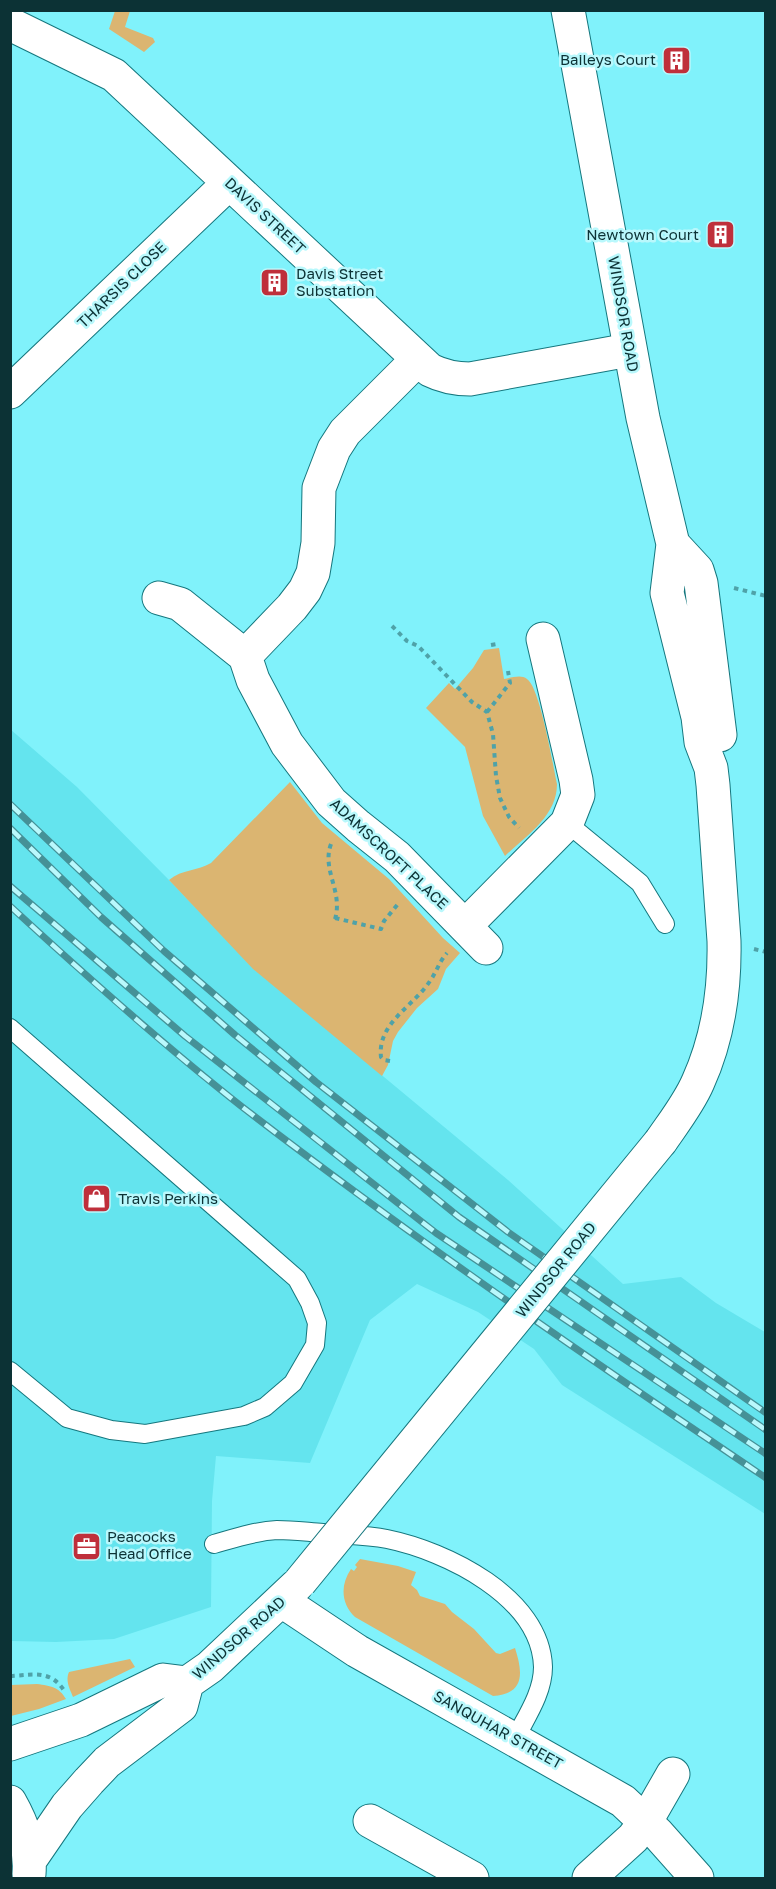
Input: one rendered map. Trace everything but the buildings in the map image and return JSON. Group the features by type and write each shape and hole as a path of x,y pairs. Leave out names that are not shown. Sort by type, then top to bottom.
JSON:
{"street":[{"name":"WINDSOR ROAD","path":"30,1869 67,1806 89,1781 108,1762 181,1706 187,1683 210,1667 291,1591 661,1141 689,1101 712,1043 724,978 724,941 711,768 701,742 698,717 667,593 673,544 629,350 568,10"},
{"name":"DAVIS STREET","path":"10,24 114,75 430,370 443,376 470,379 629,350"},
{"name":"THARSIS CLOSE","path":"12,387 229,183"},
{"path":"159,598 180,604 245,656 292,607 314,573 318,543 319,488 334,449 345,432 418,359"},
{"name":"ADAMSCROFT PLACE","path":"245,656 253,680 287,744 331,802 397,857 475,937 567,823 578,795 543,639"},
{"name":"SANQUHAR STREET","path":"291,1591 357,1651 623,1801 646,1821 697,1878"},
{"name":"WINDSOR ROAD","path":"10,1744 81,1720 163,1680 187,1683"},
{"path":"589,1878 633,1838 646,1821 673,1774"},
{"path":"10,1802 24,1827 30,1869"},
{"path":"370,1821 472,1878"}],"lane":[{"path":"567,823 640,883 665,924"},
{"path":"10,1028 297,1279 310,1303 317,1323 315,1345 293,1383 265,1407 244,1416 145,1434 111,1430 67,1418 10,1371"},
{"path":"214,1544 259,1532 278,1530 389,1539 465,1568 486,1581 520,1611 531,1627 539,1646 543,1668 540,1686 515,1739"}],"path":[{"path":"735,589 765,596"},
{"path":"392,626 407,641 418,646 472,702 487,712 493,734 500,798 509,816 522,832"},
{"path":"490,645 497,644"},
{"path":"487,712 510,683 508,671"},
{"path":"334,837 328,853 328,865 338,896 335,920 381,929 391,911 403,900"},
{"path":"390,1061 381,1057 383,1036 430,982 440,961 447,953"},
{"path":"10,1676 45,1674 55,1678 66,1694"}],"shaded area":[{"path":"115,11 130,11 125,27 153,38 155,42 144,52 109,29"},
{"path":"499,648 504,679 522,677 527,679 537,696 557,784 556,795 546,815 505,856 483,816 465,747 426,708 449,683 455,689 473,668 484,650"},
{"path":"10,729 77,787 254,969 508,1180 623,1284 681,1277 716,1303 765,1332 765,1514 562,1385 534,1349 478,1312 417,1284 370,1320 310,1463 216,1456 212,1501 211,1607 114,1639 56,1642 11,1641"},
{"path":"290,782 322,823 389,879 443,938 460,953 446,969 438,989 417,1008 398,1032 393,1041 388,1065 382,1076 253,969 169,880 174,876 211,863"},
{"path":"360,1559 416,1572 411,1585 420,1596 445,1604 474,1629 496,1653 500,1654 515,1648 520,1674 516,1687 511,1691 493,1696 355,1617 347,1606 344,1588 347,1575 351,1569 354,1571"},
{"path":"130,1659 135,1667 73,1697 68,1682 69,1672"},
{"path":"37,1684 54,1688 66,1699 11,1716 11,1685"}],"railway":[{"path":"10,804 164,951 316,1082 508,1232 766,1413"},
{"path":"10,828 101,917 235,1035 459,1217 766,1430"},
{"path":"10,886 185,1036 436,1233 766,1454"},
{"path":"10,906 182,1058 305,1155 500,1296 766,1478"}],"place":[{"name":"Baileys Court","path":"677,60"},
{"name":"Newtown Court","path":"720,235"},
{"name":"Davis Street Substation","path":"275,283"},
{"name":"Travis Perkins","path":"97,1199"},
{"name":"Peacocks Head Office","path":"86,1546"}]}
